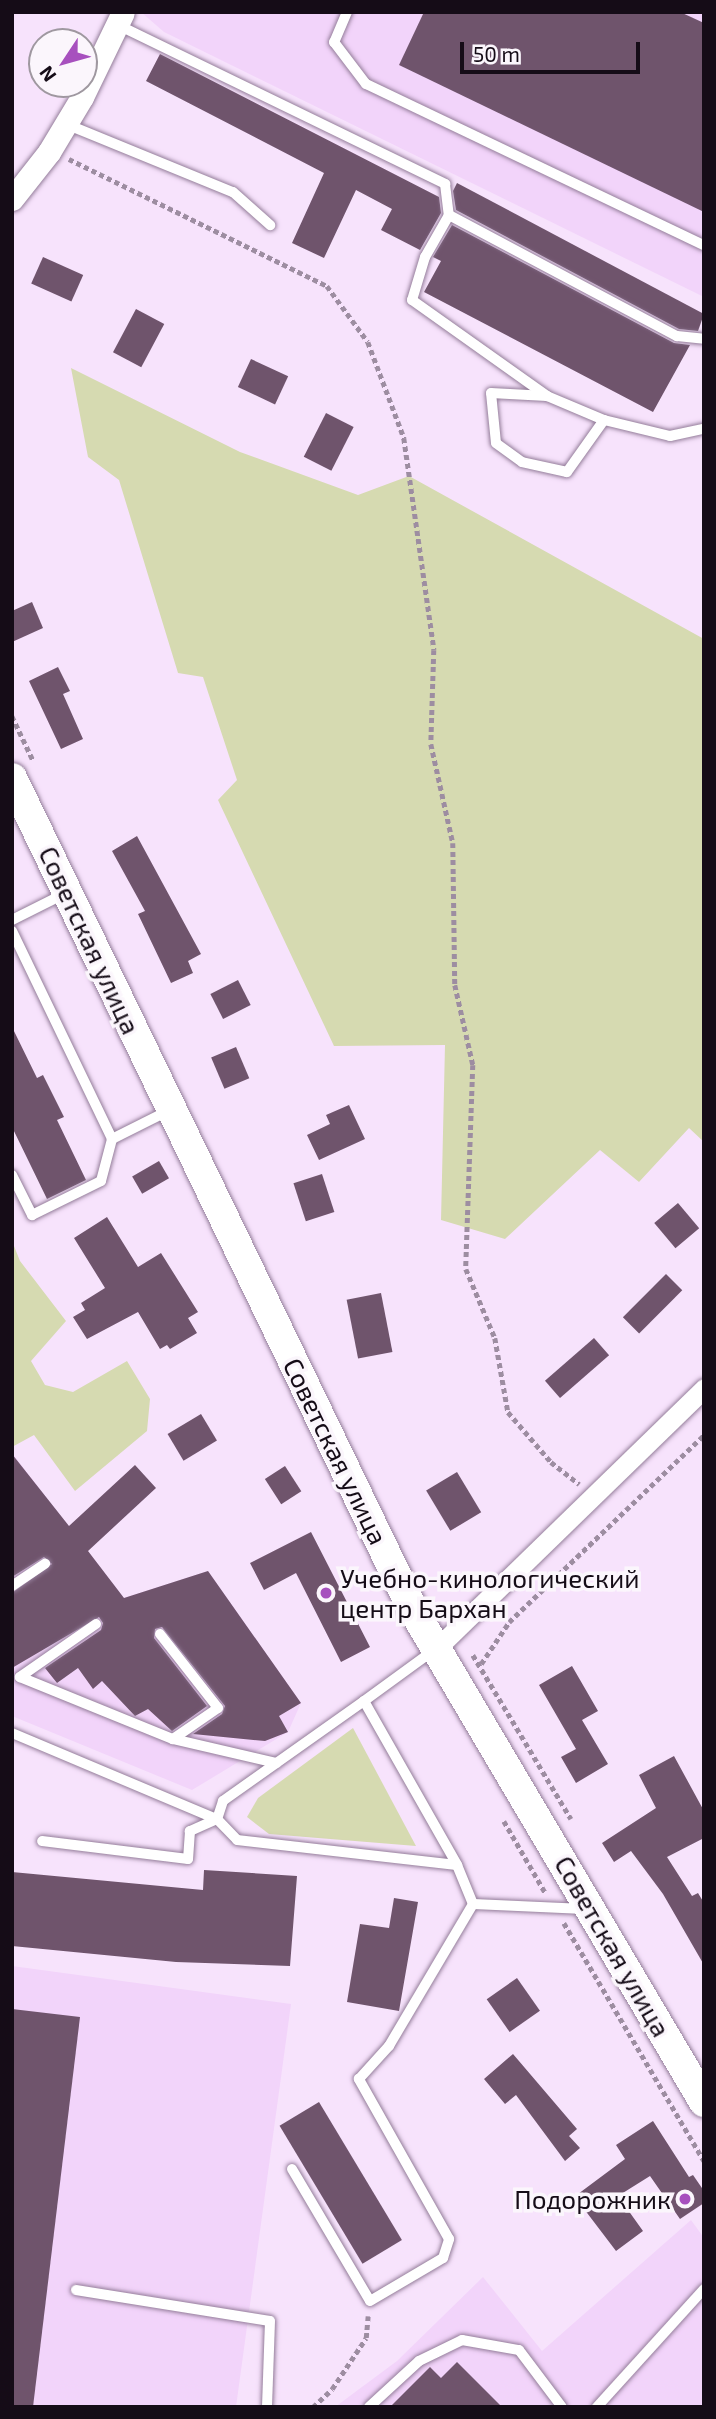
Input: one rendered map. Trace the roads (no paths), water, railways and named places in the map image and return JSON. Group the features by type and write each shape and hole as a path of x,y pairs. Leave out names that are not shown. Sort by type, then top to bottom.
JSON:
{"main road":[{"name":"Советская улица","path":"24,772 68,892 412,1608 445,1641 592,1909 704,2102"}],"street":[{"path":"12,199 66,124 120,18"},
{"path":"445,1641 704,1388"}],"lane":[{"path":"346,12 334,43 366,84 704,245"},
{"path":"120,18 445,184 449,215 425,257 412,300 547,396 604,420 670,436 704,429"},
{"path":"66,124 233,192 270,225"},
{"path":"449,215 677,336 704,340"},
{"path":"547,396 491,393 496,443 522,462 567,472 604,420"},
{"path":"12,920 68,892"},
{"path":"12,931 112,1139 101,1181 32,1215 12,1175"},
{"path":"112,1139 172,1109"},
{"path":"12,1586 45,1564"},
{"path":"16,1675 96,1624"},
{"path":"160,1634 218,1707 173,1739"},
{"path":"42,1841 188,1859 190,1831 217,1819 223,1801 445,1641"},
{"path":"16,1675 173,1739 276,1763"},
{"path":"364,1701 457,1865 473,1904"},
{"path":"12,1733 217,1819 237,1840 457,1865"},
{"path":"473,1904 592,1909"},
{"path":"292,2169 370,2301 443,2258 449,2239 359,2079 389,2046 473,1904"},
{"path":"597,2407 704,2288"},
{"path":"76,2290 270,2320 267,2407"},
{"path":"369,2407 419,2361 462,2340 519,2350 562,2407"}],"place":[{"name":"Учебно-кинологический центр Бархан","path":"326,1593"},
{"name":"Подорожник","path":"685,2199"}]}
